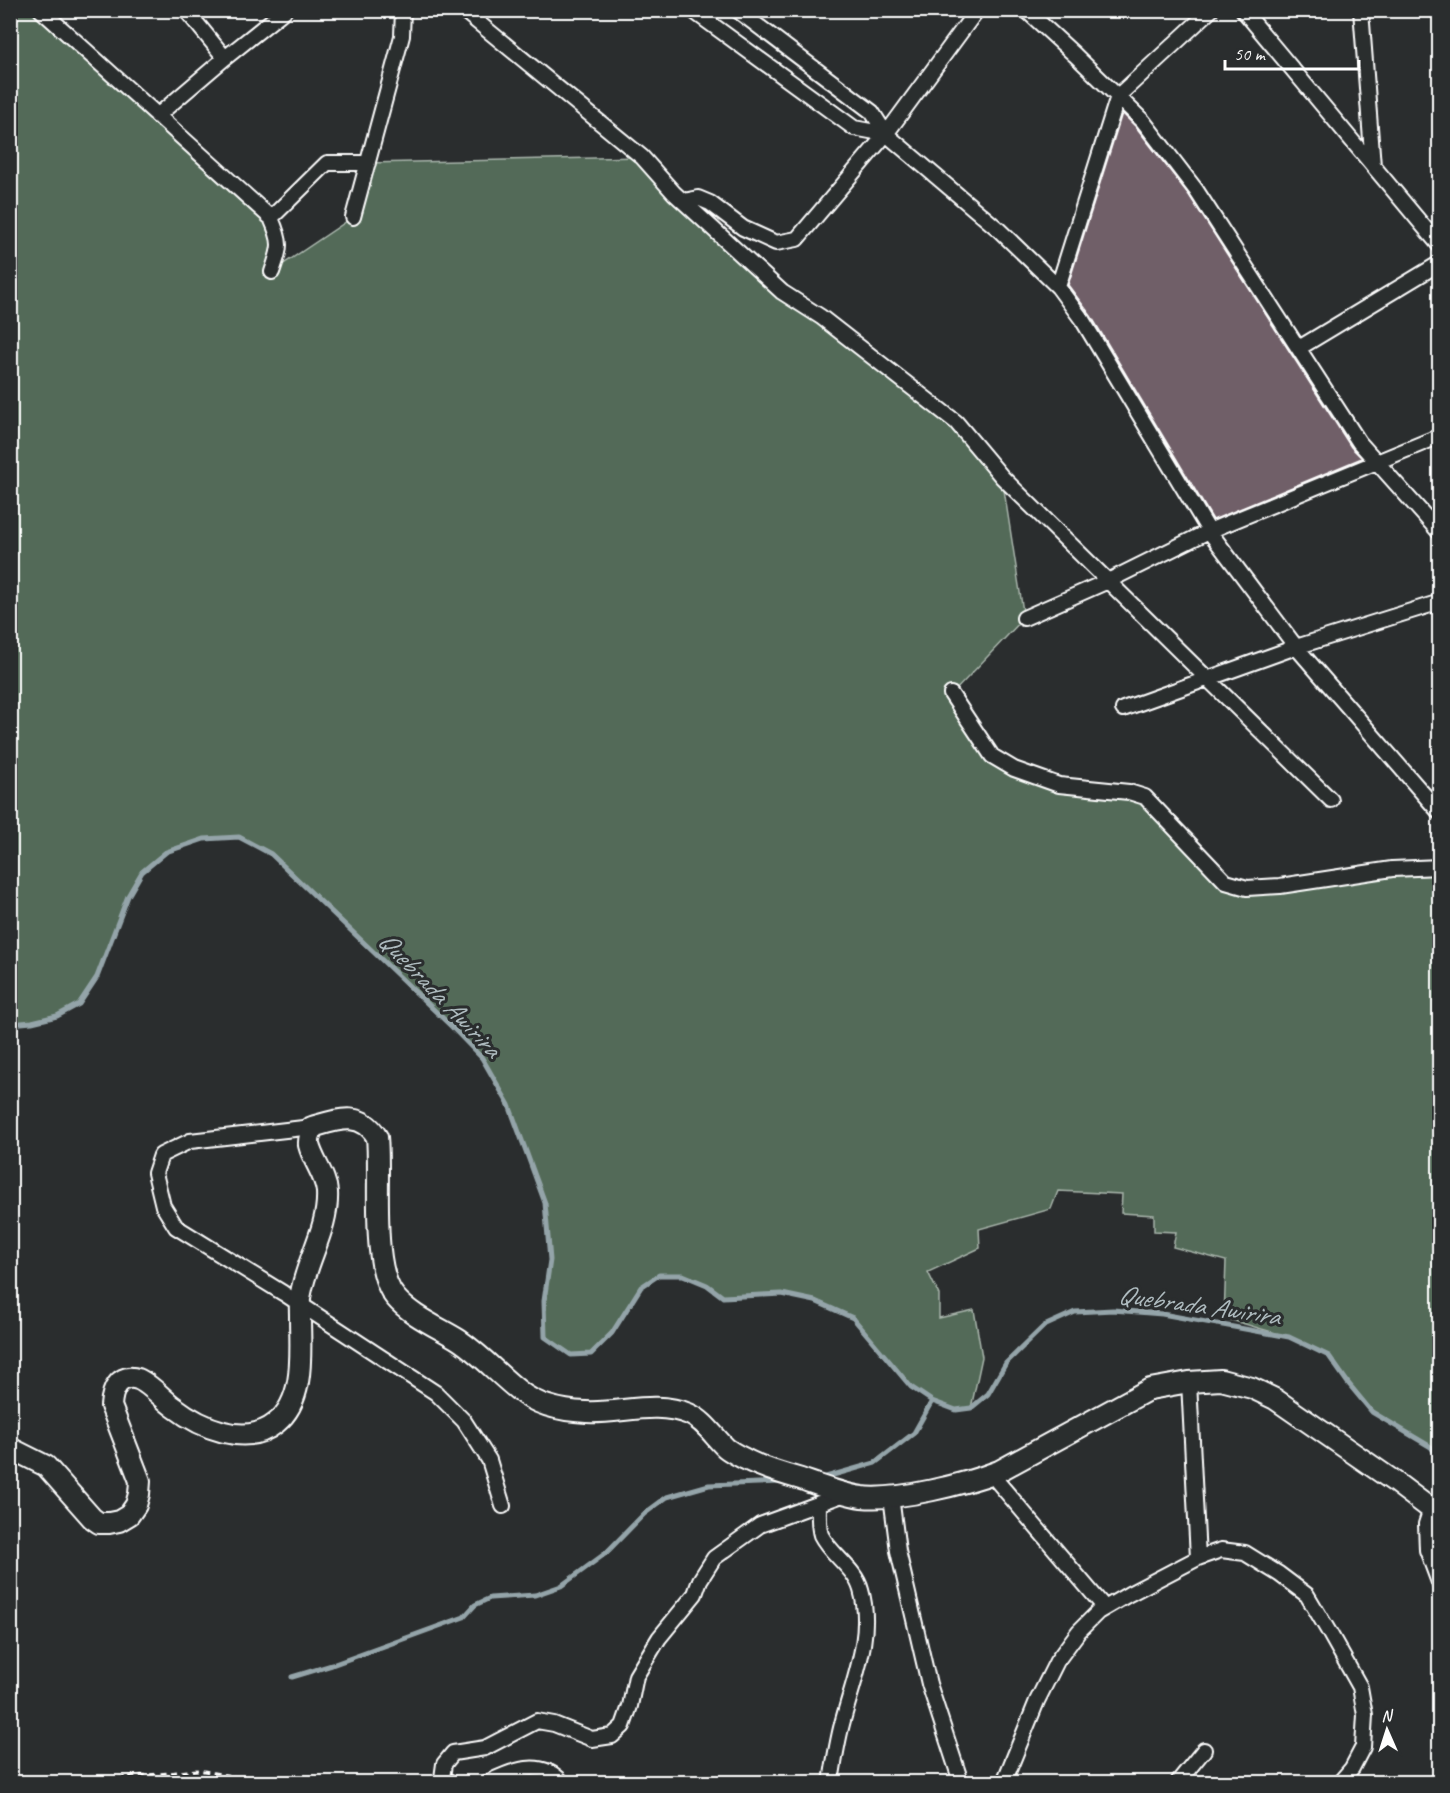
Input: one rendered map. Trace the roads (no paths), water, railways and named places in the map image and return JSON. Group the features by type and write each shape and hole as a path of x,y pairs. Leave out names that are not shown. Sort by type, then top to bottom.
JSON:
{"street":[{"path":"41,10 271,218 280,238 280,251 272,272"},
{"path":"186,10 225,58"},
{"path":"157,116 285,10"},
{"path":"353,218 402,36 403,10"},
{"path":"463,10 642,157 684,201 782,292 821,317 956,422 1002,477 1331,800"},
{"path":"692,10 854,128 886,134"},
{"path":"737,10 872,112 886,134 998,229 1058,287 1083,321 1209,531 1296,647 1440,813"},
{"path":"684,201 698,198 710,203 743,228 777,243 797,239 886,134 977,10"},
{"path":"1026,10 1143,121 1196,190 1359,442 1440,533"},
{"path":"1058,287 1118,96 1211,10"},
{"path":"1243,10 1440,246"},
{"path":"1361,10 1373,166"},
{"path":"271,218 327,164 368,163"},
{"path":"1299,348 1440,263"},
{"path":"1024,618 1108,581 1209,531 1440,436"},
{"path":"1123,709 1296,647 1440,602"},
{"path":"951,694 992,756 1014,769 1059,785 1129,792 1146,797 1226,882 1247,888 1280,886 1392,869 1440,867"},
{"path":"502,1506 489,1460 464,1421 436,1393 300,1304 176,1227 163,1206 155,1173 160,1155 190,1141 312,1127 346,1119 366,1123 377,1137 381,1263 387,1285 407,1309 461,1341 519,1391 542,1403 587,1413 658,1408 691,1414 706,1426 727,1449 748,1461 845,1494 864,1497 891,1496 923,1491 991,1474 1083,1427 1150,1389 1188,1382 1221,1380 1252,1388 1275,1399 1435,1512 1426,1524 1427,1550 1440,1585"},
{"path":"10,1448 46,1466 92,1518 99,1522 109,1523 119,1521 129,1515 136,1505 140,1481 111,1406 114,1387 120,1382 138,1379 176,1409 211,1428 231,1433 262,1431 274,1425 285,1414 299,1376 300,1293 327,1209 327,1189 309,1143 312,1127"},
{"path":"1188,1382 1198,1558"},
{"path":"991,1474 1105,1608"},
{"path":"446,1780 444,1764 453,1753 485,1748 537,1721 554,1724 592,1739 612,1736 623,1726 636,1676 659,1638 695,1594 700,1580 714,1558 760,1525 845,1494"},
{"path":"891,1496 898,1551 927,1673 961,1782"},
{"path":"819,1503 820,1532 831,1550 846,1565 861,1587 866,1612 864,1640 841,1727 831,1782"},
{"path":"1004,1782 1036,1701 1057,1661 1079,1631 1098,1612 1129,1594 1198,1558 1221,1550 1245,1552 1307,1595 1360,1688 1365,1715 1363,1747 1352,1768 1340,1782"},
{"path":"1178,1782 1204,1750"},
{"path":"489,1782 518,1770 543,1769 562,1782"}],"waterway":[{"name":"Quebrada Awirira","path":"10,1024 57,1016 79,1004 97,977 128,896 142,872 166,852 204,839 239,837 271,854 482,1058 509,1105 545,1203 550,1260 544,1301 545,1337 571,1355 591,1354 612,1333 641,1287 659,1275 683,1275 707,1285 723,1297 782,1294 815,1301 853,1318 911,1387 932,1401 956,1410 971,1408 988,1394 1006,1363 1044,1326 1075,1312 1113,1310 1162,1314 1289,1337 1329,1356 1372,1412 1431,1447 1440,1459"},
{"path":"819,1479 875,1463 914,1433 932,1401"},
{"path":"292,1677 332,1665 464,1617 475,1605 490,1598 535,1595 561,1586 606,1553 644,1514 667,1497 709,1485 780,1482"}]}
